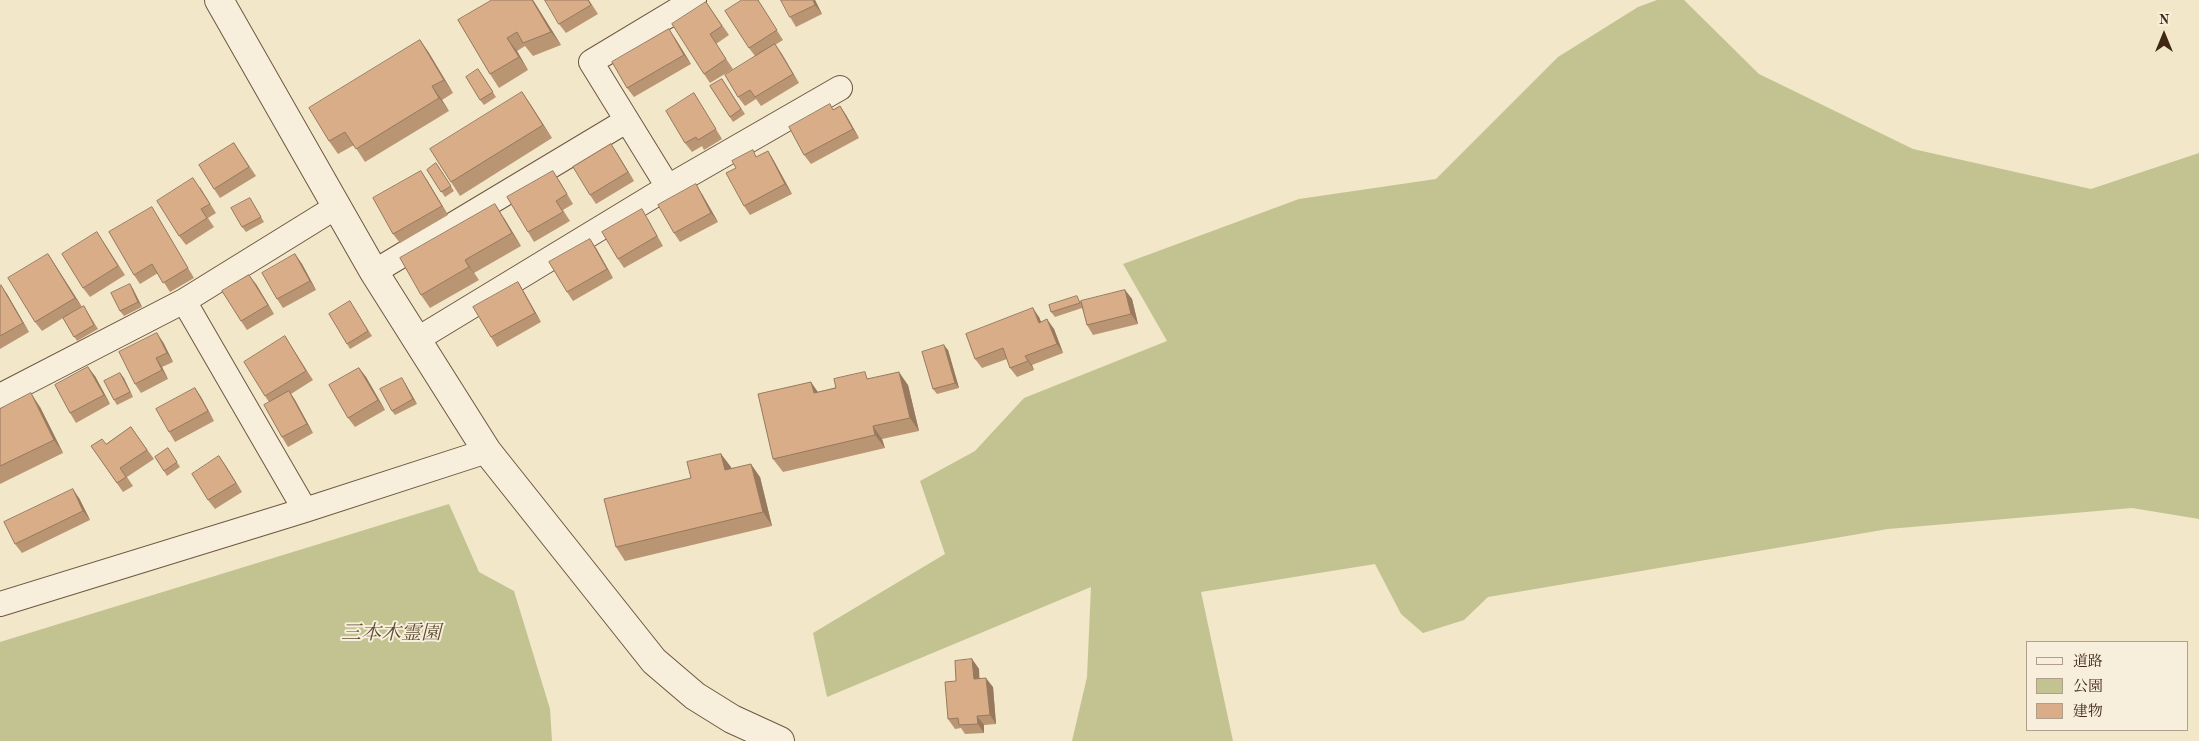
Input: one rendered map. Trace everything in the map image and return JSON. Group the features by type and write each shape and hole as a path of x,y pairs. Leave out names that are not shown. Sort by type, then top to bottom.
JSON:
{"street":[{"path":"219,0 374,272 486,451 654,661 695,696 732,718 780,741"},
{"path":"668,188 592,62 694,0"},
{"path":"416,340 668,188 840,88"},
{"path":"374,272 626,121"},
{"path":"0,396 184,301 336,207"},
{"path":"184,301 305,510"},
{"path":"0,604 305,510 486,451"}],"green space":[{"path":"1657,0 1684,0 1759,74 1913,149 2091,189 2199,153 2199,519 2132,508 1888,529 1488,597 1464,620 1423,633 1401,614 1375,564 1201,592 1233,741 1072,741 1087,677 1091,587 827,697 813,633 945,554 920,481 975,451 1024,398 1167,341 1123,264 1299,199 1436,179 1558,57 1638,7"},
{"name":"三本木霊園","path":"449,504 479,572 514,591 550,709 552,741 0,741 0,642"}],"building":[{"path":"492,0 532,0 551,32 523,43 517,32 507,38 519,57 490,74 458,20"},
{"path":"545,0 588,0 591,5 559,24"},
{"path":"742,0 758,0 777,30 749,48 725,11"},
{"path":"781,0 813,0 815,5 790,17"},
{"path":"706,2 722,26 710,34 726,59 704,74 672,24"},
{"path":"669,29 684,55 627,88 612,62"},
{"path":"420,40 444,80 432,86 439,98 356,149 345,132 329,141 309,108"},
{"path":"775,44 793,74 755,97 750,90 738,97 725,75"},
{"path":"478,69 493,92 480,100 466,77"},
{"path":"722,79 741,109 730,117 710,86"},
{"path":"522,92 543,125 451,182 430,149"},
{"path":"694,93 716,129 698,140 696,137 685,143 666,111"},
{"path":"830,104 833,110 840,106 853,129 804,155 789,127"},
{"path":"234,143 249,167 214,189 199,165"},
{"path":"611,144 628,172 590,195 573,167"},
{"path":"753,150 756,157 768,151 785,184 744,206 726,173 736,168 732,161"},
{"path":"436,163 451,186 441,192 427,170"},
{"path":"421,171 442,206 393,234 373,198"},
{"path":"553,171 567,194 556,201 563,212 528,232 507,197"},
{"path":"193,178 210,204 201,209 207,218 179,236 157,201"},
{"path":"696,184 711,213 674,233 658,205"},
{"path":"250,198 261,217 242,227 231,208"},
{"path":"495,204 512,233 465,260 469,267 421,295 400,258"},
{"path":"152,207 188,268 163,283 152,264 134,275 109,232"},
{"path":"642,209 657,236 618,259 602,232"},
{"path":"97,232 118,266 83,288 62,254"},
{"path":"590,239 607,269 567,292 549,262"},
{"path":"48,254 75,298 35,322 8,278"},
{"path":"295,254 310,281 277,299 262,273"},
{"path":"249,275 268,305 241,321 222,291"},
{"path":"518,282 535,313 491,337 473,307"},
{"path":"130,284 138,302 120,311 111,293"},
{"path":"0,286 23,323 0,336"},
{"path":"1125,290 1131,314 1087,325 1081,301"},
{"path":"1077,296 1080,303 1051,312 1049,305"},
{"path":"350,301 368,331 347,344 329,314"},
{"path":"84,306 94,325 74,337 63,318"},
{"path":"1033,308 1039,323 1047,319 1057,344 1025,356 1028,361 1010,368 1003,348 975,359 966,334"},
{"path":"157,333 167,353 156,358 162,370 135,384 119,352"},
{"path":"285,336 306,371 265,396 244,362"},
{"path":"944,345 955,383 933,389 922,352"},
{"path":"88,367 104,395 70,413 55,385"},
{"path":"359,368 378,400 348,418 329,385"},
{"path":"865,372 867,379 899,372 910,418 873,426 875,435 773,459 758,394 811,382 814,393 836,388 834,379"},
{"path":"120,373 130,392 114,400 104,381"},
{"path":"402,378 413,399 392,411 380,389"},
{"path":"195,388 208,411 169,432 156,409"},
{"path":"289,391 307,424 282,437 264,405"},
{"path":"31,393 54,440 0,466 0,409"},
{"path":"131,427 147,450 120,468 126,477 117,483 91,446 102,439 106,444"},
{"path":"168,448 177,462 164,471 155,457"},
{"path":"721,454 725,470 751,464 763,512 616,547 604,499 691,478 687,462"},
{"path":"219,456 236,483 208,500 192,474"},
{"path":"73,489 83,511 15,544 4,522"},
{"path":"972,659 974,679 986,678 990,715 977,716 978,724 959,725 958,718 948,719 945,682 956,681 955,661"}]}
